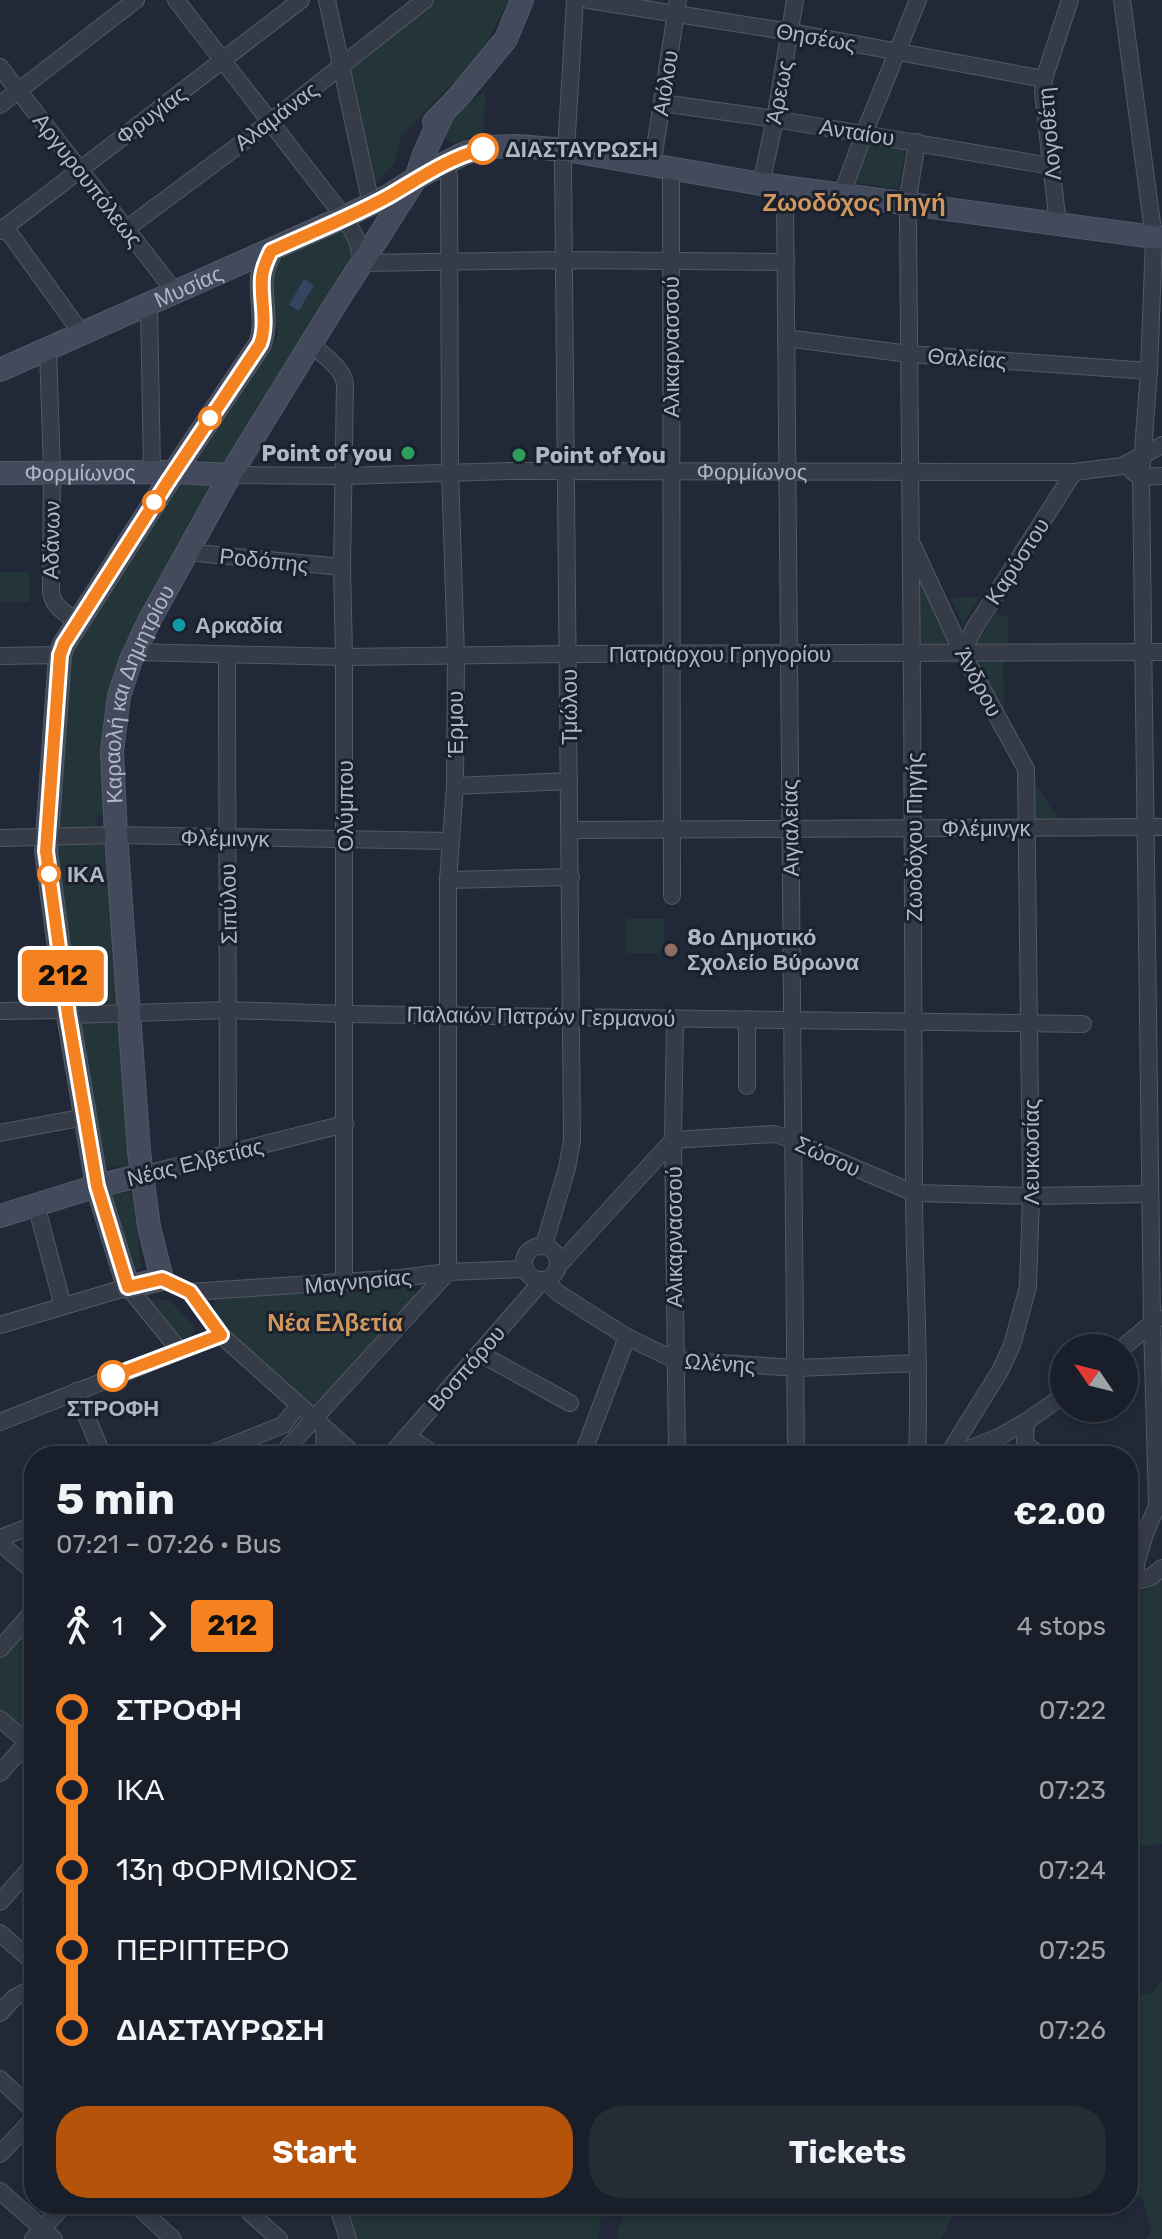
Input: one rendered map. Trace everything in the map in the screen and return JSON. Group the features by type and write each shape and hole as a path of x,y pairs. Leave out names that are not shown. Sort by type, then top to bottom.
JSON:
{"street":[{"path":"0,105 136,0"},
{"path":"176,0 344,217 357,237 361,263 564,260 786,262"},
{"name":"Φρυγίας","path":"2,229 301,0"},
{"path":"327,0 342,65 385,205 476,166 565,157 652,166 842,194 907,211 1158,246"},
{"name":"Αλαμάνας","path":"126,229 270,122 425,0"},
{"path":"416,178 440,122 506,39 522,0"},
{"name":"Τμώλου","path":"544,1245 572,1140 564,260 565,157 575,0"},
{"name":"Θησέως","path":"588,0 677,8 1044,79"},
{"name":"Άρεως","path":"761,184 795,0"},
{"path":"842,194 918,0"},
{"name":"Λογοθέτη","path":"1058,225 1044,111 1044,79 1070,0"},
{"path":"1122,0 1158,246 1141,477 1144,653 1154,827 1155,1028 1150,1194 1157,1319 1157,1506 1138,1557"},
{"name":"Αιόλου","path":"652,166 677,8"},
{"name":"Αργυρουπόλεως","path":"0,67 176,293"},
{"name":"Ανταίου","path":"662,103 1051,166"},
{"path":"440,122 436,143 442,152 451,155 465,153"},
{"name":"Καραολή και Δημητρίου","path":"162,1279 149,1227 142,1175 116,835 112,751 119,696 149,621 230,475 361,263 385,205 402,180 418,138 440,122"},
{"name":"Ζωοδόχου Πηγής","path":"917,142 907,211 917,1446"},
{"name":"Μυσίας","path":"0,370 344,217 385,205 416,178 465,153 490,147 517,146 565,157"},
{"path":"565,157 671,181 785,200 1058,225 1158,246"},
{"name":"Έρμου","path":"448,1272 448,880 455,786 456,656 450,472 449,176"},
{"name":"Αλικαρνασσού","path":"671,181 672,896"},
{"name":"Αιγιαλείας","path":"785,200 796,1446"},
{"path":"2,229 82,334"},
{"path":"180,1351 128,1287 97,1186 85,1117 68,1015 46,836 60,655 163,472 260,344 264,333 262,279 271,251"},
{"path":"149,305 163,472"},
{"name":"Θαλείας","path":"786,338 909,354 1149,371"},
{"name":"Ολύμπου","path":"311,344 344,377 344,1282"},
{"name":"Αδάνων","path":"48,349 52,599 62,611 79,622"},
{"name":"Φορμίωνος","path":"0,473 52,471 344,476 567,471 1074,472 1122,466 1162,445"},
{"path":"1122,466 1141,477 1162,476"},
{"name":"Καρύστου","path":"962,652 1074,472"},
{"name":"Άνδρου","path":"911,541 962,652 1026,769 1026,828"},
{"name":"Ροδόπης","path":"187,552 342,567"},
{"name":"Πατριάρχου Γρηγορίου","path":"135,652 344,657 1162,652"},
{"path":"0,656 60,655"},
{"name":"Σιπύλου","path":"227,656 228,1153"},
{"path":"455,786 569,781"},
{"name":"Φλέμινγκ","path":"570,830 1154,827"},
{"name":"Λευκωσίας","path":"955,1446 1012,1345 1028,1287 1031,1196 1026,828"},
{"name":"Φλέμινγκ","path":"0,838 116,835 450,841"},
{"path":"448,880 571,877"},
{"name":"Παλαιών Πατρών Γερμανού","path":"0,1011 62,1010 68,1015 229,1010 1083,1024"},
{"name":"Αλικαρνασσού","path":"675,1018 673,1140 677,1446"},
{"path":"747,1019 747,1086"},
{"path":"0,1133 85,1117"},
{"name":"Νέας Ελβετίας","path":"0,1216 97,1186 345,1124"},
{"name":"Σώσου","path":"673,1140 774,1134 914,1193 1031,1196 1150,1194"},
{"path":"559,1265 558,1256 544,1245 528,1252 524,1260 525,1269 531,1277 543,1281 555,1275 559,1265 673,1140"},
{"path":"36,1205 63,1306"},
{"name":"Μαγνησίας","path":"190,1292 525,1269"},
{"path":"289,1446 300,1434 319,1424 448,1272"},
{"path":"0,1325 162,1279 190,1292 221,1335 344,1446"},
{"name":"Ωλένης","path":"543,1281 627,1337 675,1360 797,1368 918,1363"},
{"name":"Βοσπόρου","path":"398,1446 543,1281"},
{"path":"1138,1335 1157,1319"},
{"path":"0,1422 221,1335"},
{"path":"586,1446 627,1337"},
{"path":"479,1353 570,1403"},
{"path":"76,1391 99,1446"},
{"path":"975,1446 999,1437 1050,1405"},
{"path":"230,1446 283,1425 298,1406"},
{"path":"1026,1422 1025,1444 1028,1446"},
{"path":"319,1424 323,1446"},
{"path":"300,1434 301,1446"},
{"path":"407,1436 422,1446"},
{"path":"24,1529 0,1540 24,1563"},
{"path":"1138,1577 1141,1580 1151,1577 1162,1568"},
{"path":"0,1649 24,1621"},
{"path":"0,1719 24,1736"},
{"path":"0,1773 24,1750"},
{"path":"0,1902 24,1875"},
{"path":"0,1933 24,1954"},
{"path":"0,2013 7,1995"},
{"path":"0,2079 24,2102"},
{"path":"0,2154 24,2129"},
{"path":"0,2191 43,2236 58,2214"},
{"path":"142,2214 155,2233 173,2239"},
{"path":"257,2214 279,2239"},
{"path":"340,2214 348,2239"}],"shaded area":[{"path":"436,0 509,0 486,44 402,135 394,164 376,184 351,64"},
{"path":"485,91 484,132 455,143 446,139 446,125 453,114"},
{"path":"868,137 906,144 899,189 849,182"},
{"path":"343,227 352,249 351,256 233,451 232,461 214,463 197,459 278,334 270,273 285,253"},
{"path":"208,482 211,487 137,619 107,813 98,815 96,828 60,830 56,827 60,729 72,645 176,483"},
{"path":"0,572 29,572 29,602 0,602"},
{"path":"920,574 953,635 945,644 915,645 914,579"},
{"path":"980,597 963,624 950,598"},
{"path":"996,612 1008,618 1008,643 977,644"},
{"path":"1003,661 1004,711 977,662"},
{"path":"1034,781 1060,822 1032,823"},
{"path":"104,844 109,847 120,1004 75,1006 55,850 59,845"},
{"path":"626,919 664,919 664,953 626,953"},
{"path":"83,1022 120,1022 130,1161 128,1165 106,1168 103,1167 80,1027"},
{"path":"132,1194 141,1265 140,1269 133,1270 110,1199 112,1195"},
{"path":"407,1284 414,1292 416,1301 319,1406 307,1405 233,1338 212,1313 216,1297"},
{"path":"142,1299 171,1302 192,1324 195,1330 192,1338 178,1343"},
{"path":"1162,1576 1162,1844 1138,1847 1138,1592"},
{"path":"24,1621 24,1730 0,1719 0,1649"},
{"path":"1162,1981 1162,2239 1146,2239 1151,2231 1143,2199 1138,2197 1138,2001 1140,1994 1152,1993"},
{"path":"345,2214 531,2214 546,2228 532,2214 601,2214 598,2239 352,2239"},
{"path":"623,2214 953,2214 941,2239 617,2239"}],"water":[{"path":"304,279 314,285 299,311 289,305"}],"bus line":[{"name":"212","path":"113,1376 221,1335 190,1292 162,1279 128,1287 97,1186 68,1015 46,851 60,655 64,644 167,483 260,344 264,333 262,279 271,251 388,196 465,153 483,149"}],"place":[{"name":"ΔΙΑΣΤΑΥΡΩΣΗ","path":"483,149"},
{"name":"Point of you","path":"408,453"},
{"name":"Point of You","path":"519,455"},
{"name":"Αρκαδία","path":"179,625"},
{"name":"ΙΚΑ","path":"49,874"},
{"name":"8ο Δημοτικό Σχολείο Βύρωνα","path":"671,950"},
{"name":"ΣΤΡΟΦΗ","path":"113,1376"}],"district":[{"name":"Ζωοδόχος Πηγή","path":"854,203"},
{"name":"Νέα Ελβετία","path":"335,1323"}]}
